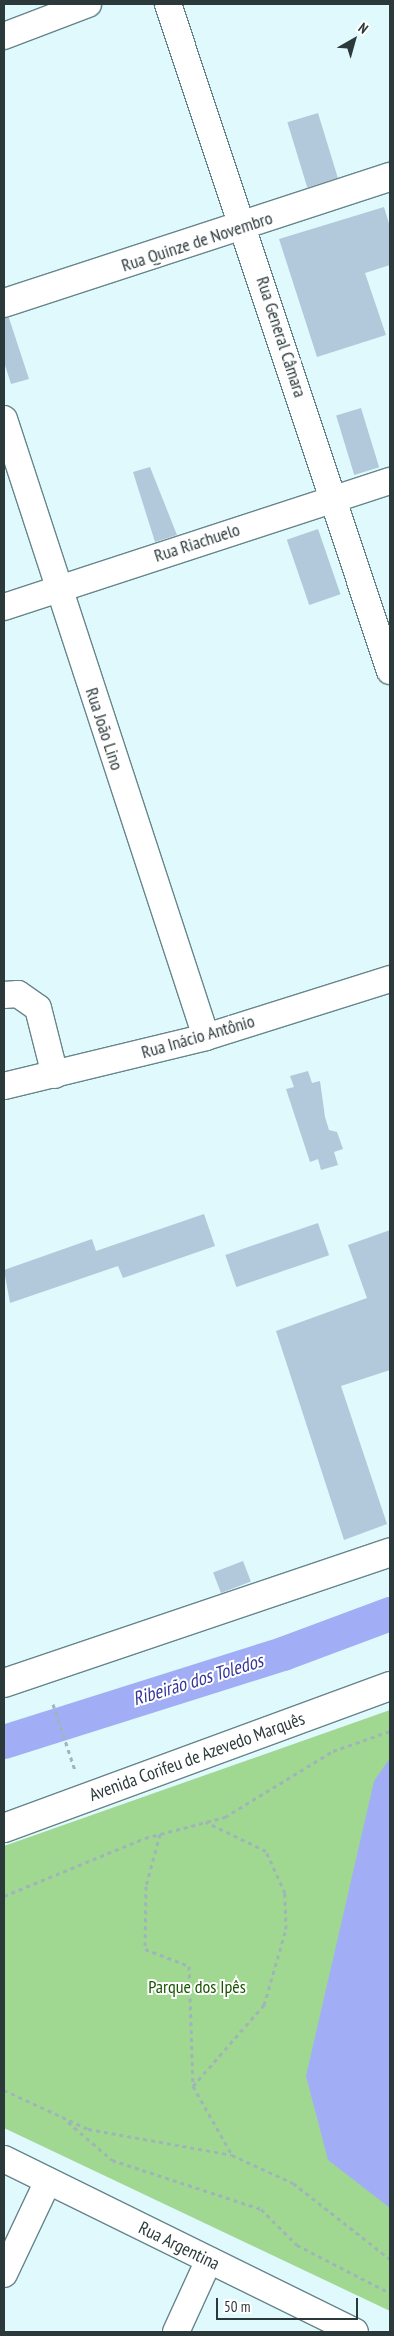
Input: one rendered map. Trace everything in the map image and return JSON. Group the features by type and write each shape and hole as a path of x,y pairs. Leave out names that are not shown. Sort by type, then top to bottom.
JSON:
{"main road":[{"name":"Rua Quinze de Novembro","path":"4,303 245,227 390,177"},
{"path":"4,1683 390,1552"},
{"name":"Avenida Corifeu de Azevedo Marquês","path":"4,1828 390,1686"}],"street":[{"path":"4,36 88,4"},
{"name":"Rua General Câmara","path":"168,4 245,227 390,671"},
{"name":"Rua João Lino","path":"4,420 206,1037"},
{"name":"Rua Riachuelo","path":"4,607 333,498 390,481"},
{"name":"Rua Inácio Antônio","path":"4,1086 206,1037 390,979"},
{"path":"4,994 18,994 38,1008 55,1074"},
{"name":"Rua Argentina","path":"4,2159 355,2332"},
{"path":"4,2274 48,2181"},
{"path":"176,2332 209,2260"}],"path":[{"path":"53,1704 75,1770"},
{"path":"4,1896 160,1834 225,1817 332,1751 390,1731"},
{"path":"193,2086 264,2005 286,1929 285,1892 266,1851 205,1822"},
{"path":"160,1834 146,1886 145,1949 189,1966 193,2086 232,2155"},
{"path":"4,2090 88,2129 232,2155 293,2183 390,2258"},
{"path":"63,2118 112,2160 261,2209 297,2245 390,2293"}],"green space":[{"name":"Parque dos Ipês","path":"390,1710 390,2311 4,2128 4,1846"}],"water":[{"path":"390,1614 390,1626 4,1759 4,1742 283,1654"},
{"path":"390,1758 390,2208 328,2160 306,2076 374,1781"}],"building":[{"path":"318,113 338,178 307,187 287,122"},
{"path":"384,207 390,227 390,265 365,273 386,335 317,357 279,239"},
{"path":"4,318 9,318 29,379 11,384 4,362"},
{"path":"361,408 379,467 354,475 336,416"},
{"path":"150,467 177,535 155,542 133,472"},
{"path":"318,529 340,594 309,605 287,540"},
{"path":"308,1071 312,1083 320,1081 325,1117 329,1130 337,1132 343,1149 334,1152 338,1165 321,1170 318,1159 310,1162 286,1089 294,1087 290,1076"},
{"path":"204,1214 215,1246 123,1278 118,1266 10,1303 4,1270 92,1239 96,1251"},
{"path":"318,1223 329,1255 236,1287 225,1255"},
{"path":"390,1230 390,1370 341,1386 387,1524 344,1540 276,1331 367,1298 348,1245"},
{"path":"243,1561 251,1582 221,1593 213,1572"}],"waterway":[{"name":"Ribeirão dos Toledos","path":"4,1742 283,1654 390,1614"}]}
